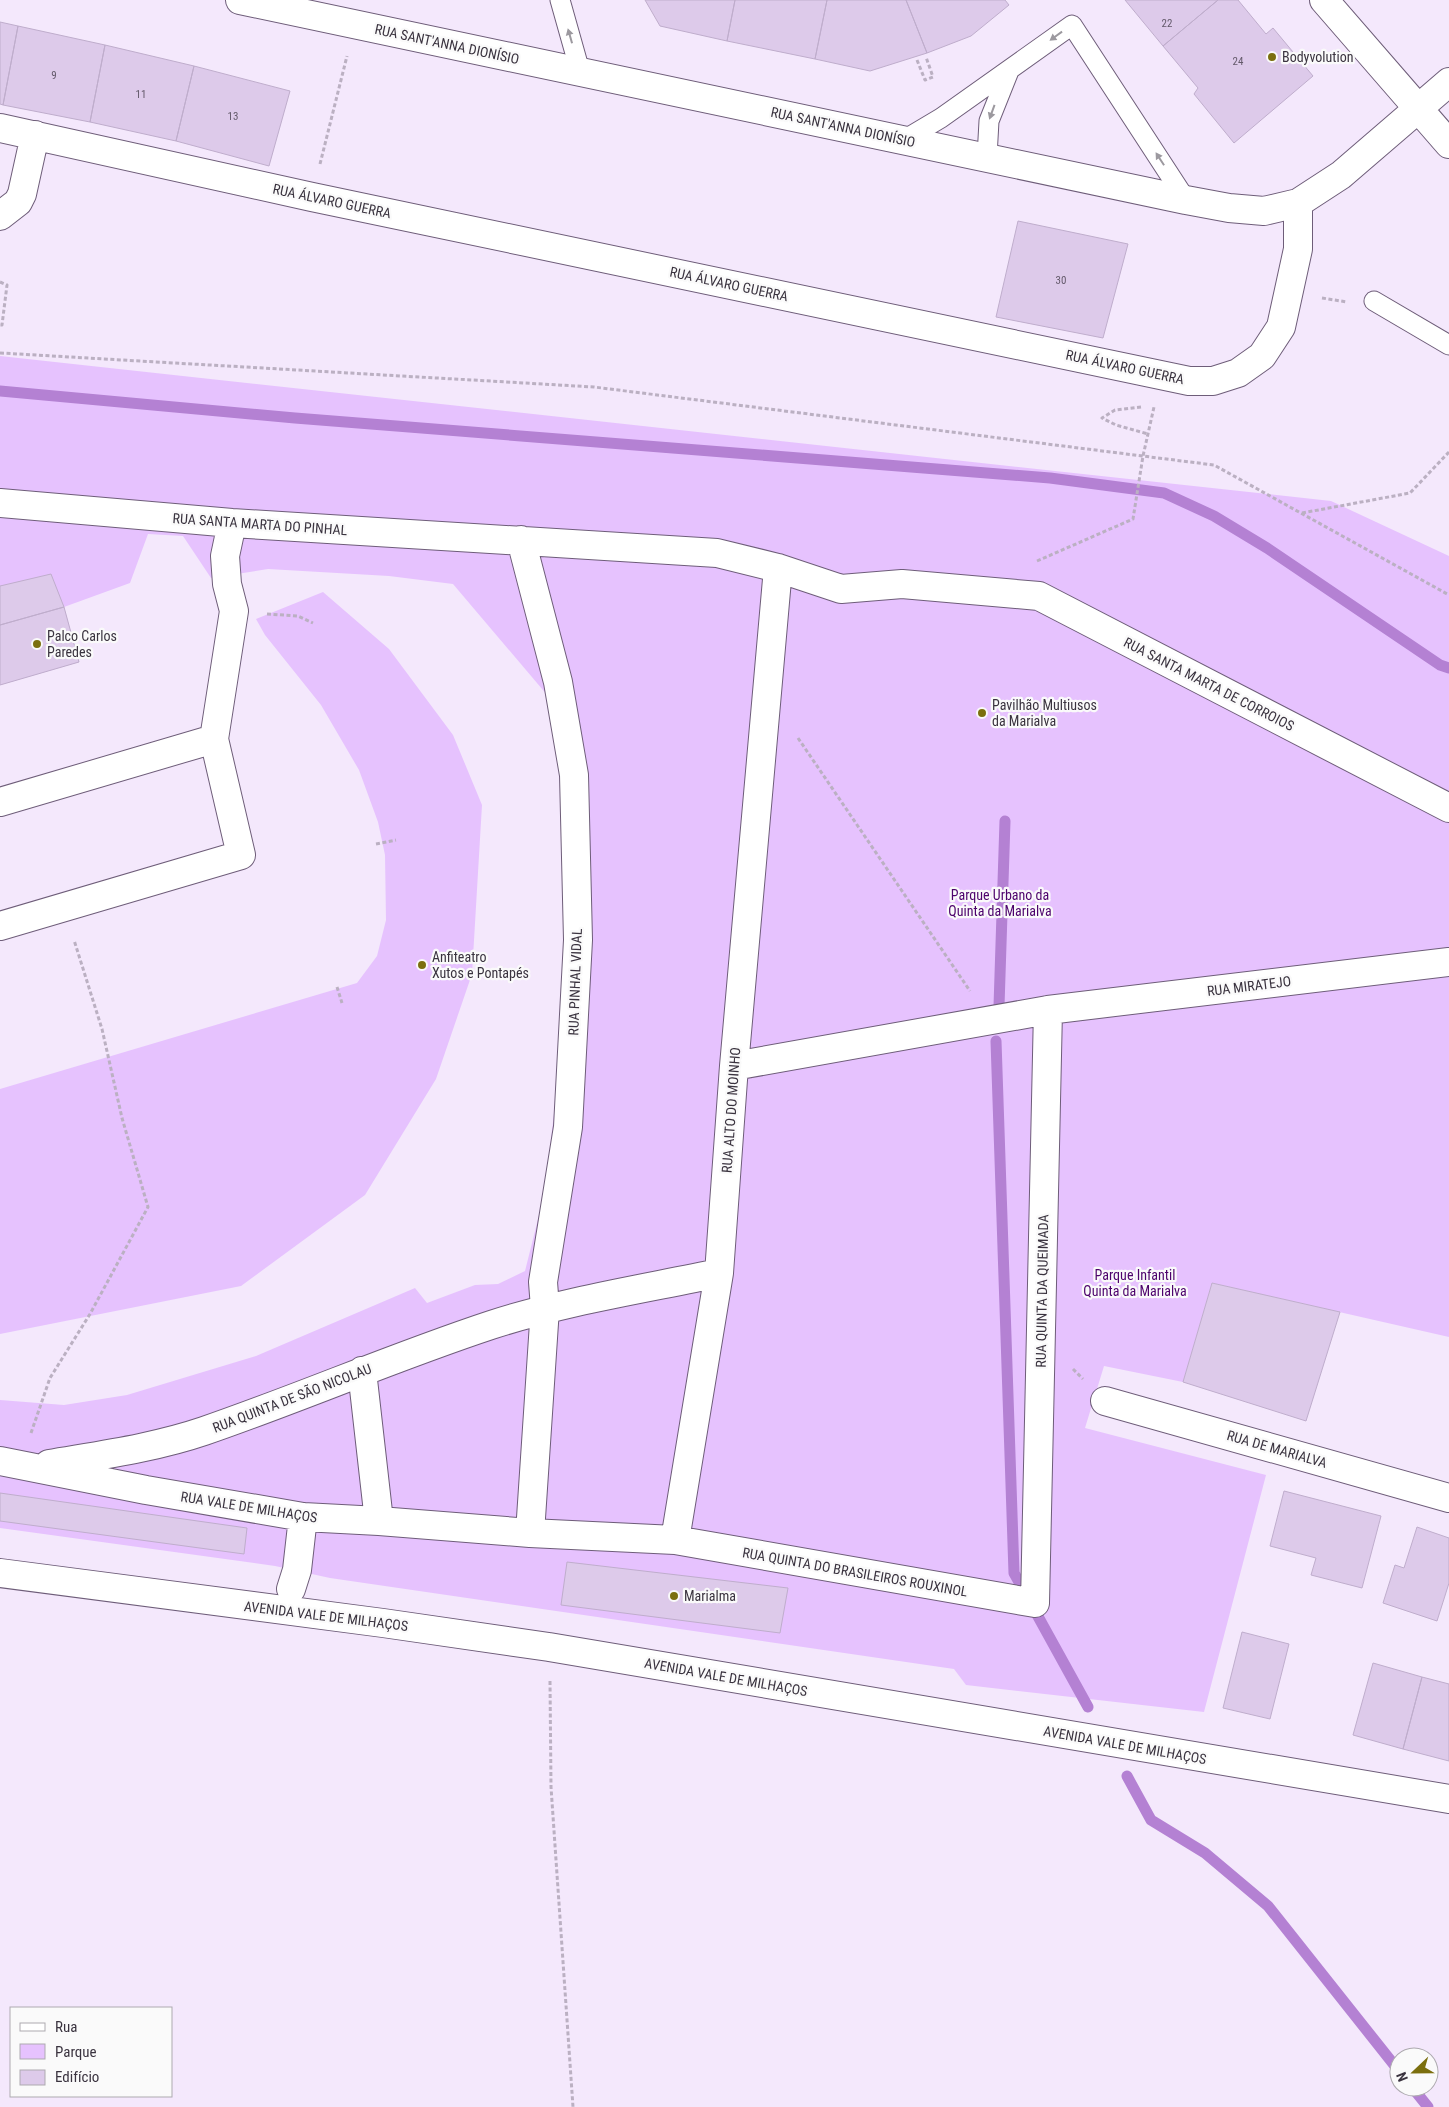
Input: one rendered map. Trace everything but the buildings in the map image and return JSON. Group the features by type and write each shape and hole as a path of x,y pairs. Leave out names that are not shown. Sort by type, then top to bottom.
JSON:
{"street":[{"path":"1324,0 1449,144"},
{"name":"RUA SANT'ANNA DIONÍSIO","path":"249,1 1186,200 1229,208 1264,211 1298,203 1341,175 1449,82"},
{"name":"RUA ÁLVARO GUERRA","path":"0,128 312,196 1189,381 1213,381 1238,373 1262,356 1281,327 1298,249 1298,203"},
{"path":"0,216 18,202 22,194 34,136"},
{"name":"RUA SANTA MARTA DO PINHAL","path":"0,503 232,523 718,553 778,568"},
{"path":"0,926 241,855 214,739 234,612 226,584 225,556 232,523"},
{"name":"RUA PINHAL VIDAL","path":"521,540 558,682 574,775 578,940 568,1127 544,1295 530,1533"},
{"name":"RUA SANTA MARTA DE CORROIOS","path":"778,568 841,589 902,584 1039,596 1449,808"},
{"name":"RUA ALTO DO MOINHO","path":"676,1540 719,1273 734,1066 778,568"},
{"path":"0,802 214,739"},
{"name":"RUA MIRATEJO","path":"1048,1010 1449,962"},
{"path":"734,1066 1048,1010"},
{"name":"RUA QUINTA DA QUEIMADA","path":"1023,1601 1048,1010"},
{"name":"RUA QUINTA DE SÃO NICOLAU","path":"18,1464 127,1451 203,1432 490,1325 544,1295 719,1273"},
{"path":"362,1372 379,1521"},
{"name":"RUA DE MARIALVA","path":"1105,1401 1449,1498"},
{"name":"RUA VALE DE MILHAÇOS","path":"18,1464 146,1490 303,1518 379,1521 530,1533"},
{"path":"291,1600 297,1570 303,1518"},
{"name":"RUA QUINTA DO BRASILEIROS ROUXINOL","path":"530,1533 676,1540 1023,1601"},
{"name":"AVENIDA VALE DE MILHAÇOS","path":"0,1573 291,1600 549,1647 1449,1799"}],"lane":[{"path":"560,0 580,71"},
{"path":"904,140 941,118 1072,25 1186,200"},
{"path":"987,157 989,121 1009,70"},
{"path":"1374,301 1449,345"}],"path":[{"path":"312,196 355,24"},
{"path":"917,60 925,80 933,77 926,58"},
{"path":"0,282 7,285 2,326 0,325"},
{"path":"1289,290 1341,302 1374,301"},
{"path":"0,354 594,387 1214,465 1449,595"},
{"path":"1035,562 1133,519 1142,456 1148,434 1154,406 1115,410 1102,418 1116,425 1148,434"},
{"path":"1301,513 1410,493 1449,452"},
{"path":"234,612 298,616 314,623"},
{"path":"767,685 990,1021"},
{"path":"376,844 396,840"},
{"path":"18,1464 50,1378 90,1314 148,1206 122,1118 102,1029 64,908"},
{"path":"337,987 342,1003"},
{"path":"549,1647 551,1787 573,2107"}],"green space":[{"name":"Parque Urbano da Quinta da Marialva","path":"0,356 1331,501 1449,556 1449,1337 1212,1283 1183,1382 1104,1366 1085,1428 1266,1475 1204,1712 966,1685 954,1669 330,1578 275,1566 0,1528 0,1400 64,1405 127,1395 256,1356 415,1288 427,1303 475,1285 498,1284 525,1271 545,1191 560,1062 565,881 561,763 548,696 453,584 389,576 268,569 211,578 183,536 148,534 130,583 64,607 79,662 0,685"},
{"name":"Anfiteatro Xutos e Pontapés","path":"323,592 389,649 453,735 482,805 472,974 436,1079 365,1195 241,1286 0,1334 0,1089 357,983 377,956 386,920 385,855 378,822 359,770 321,705 265,635 256,619"}],"waterway":[{"path":"0,391 295,418 1050,478 1164,493 1214,516 1267,548 1440,665 1449,668"},
{"path":"999,1006 1005,821"},
{"path":"996,1041 1014,1573 1088,1707"},
{"path":"1127,1776 1151,1820 1205,1853 1268,1906 1389,2058"},
{"path":"1420,2097 1428,2107"}],"place":[{"name":"Bodyvolution","path":"1272,57"},
{"name":"Palco Carlos Paredes","path":"37,644"},
{"name":"Pavilhão Multiusos da Marialva","path":"982,713"},
{"name":"Anfiteatro Xutos e Pontapés","path":"422,965"},
{"name":"Marialma","path":"674,1596"}],"park label":[{"name":"Parque Infantil Quinta da Marialva","path":"1135,1284"}]}
